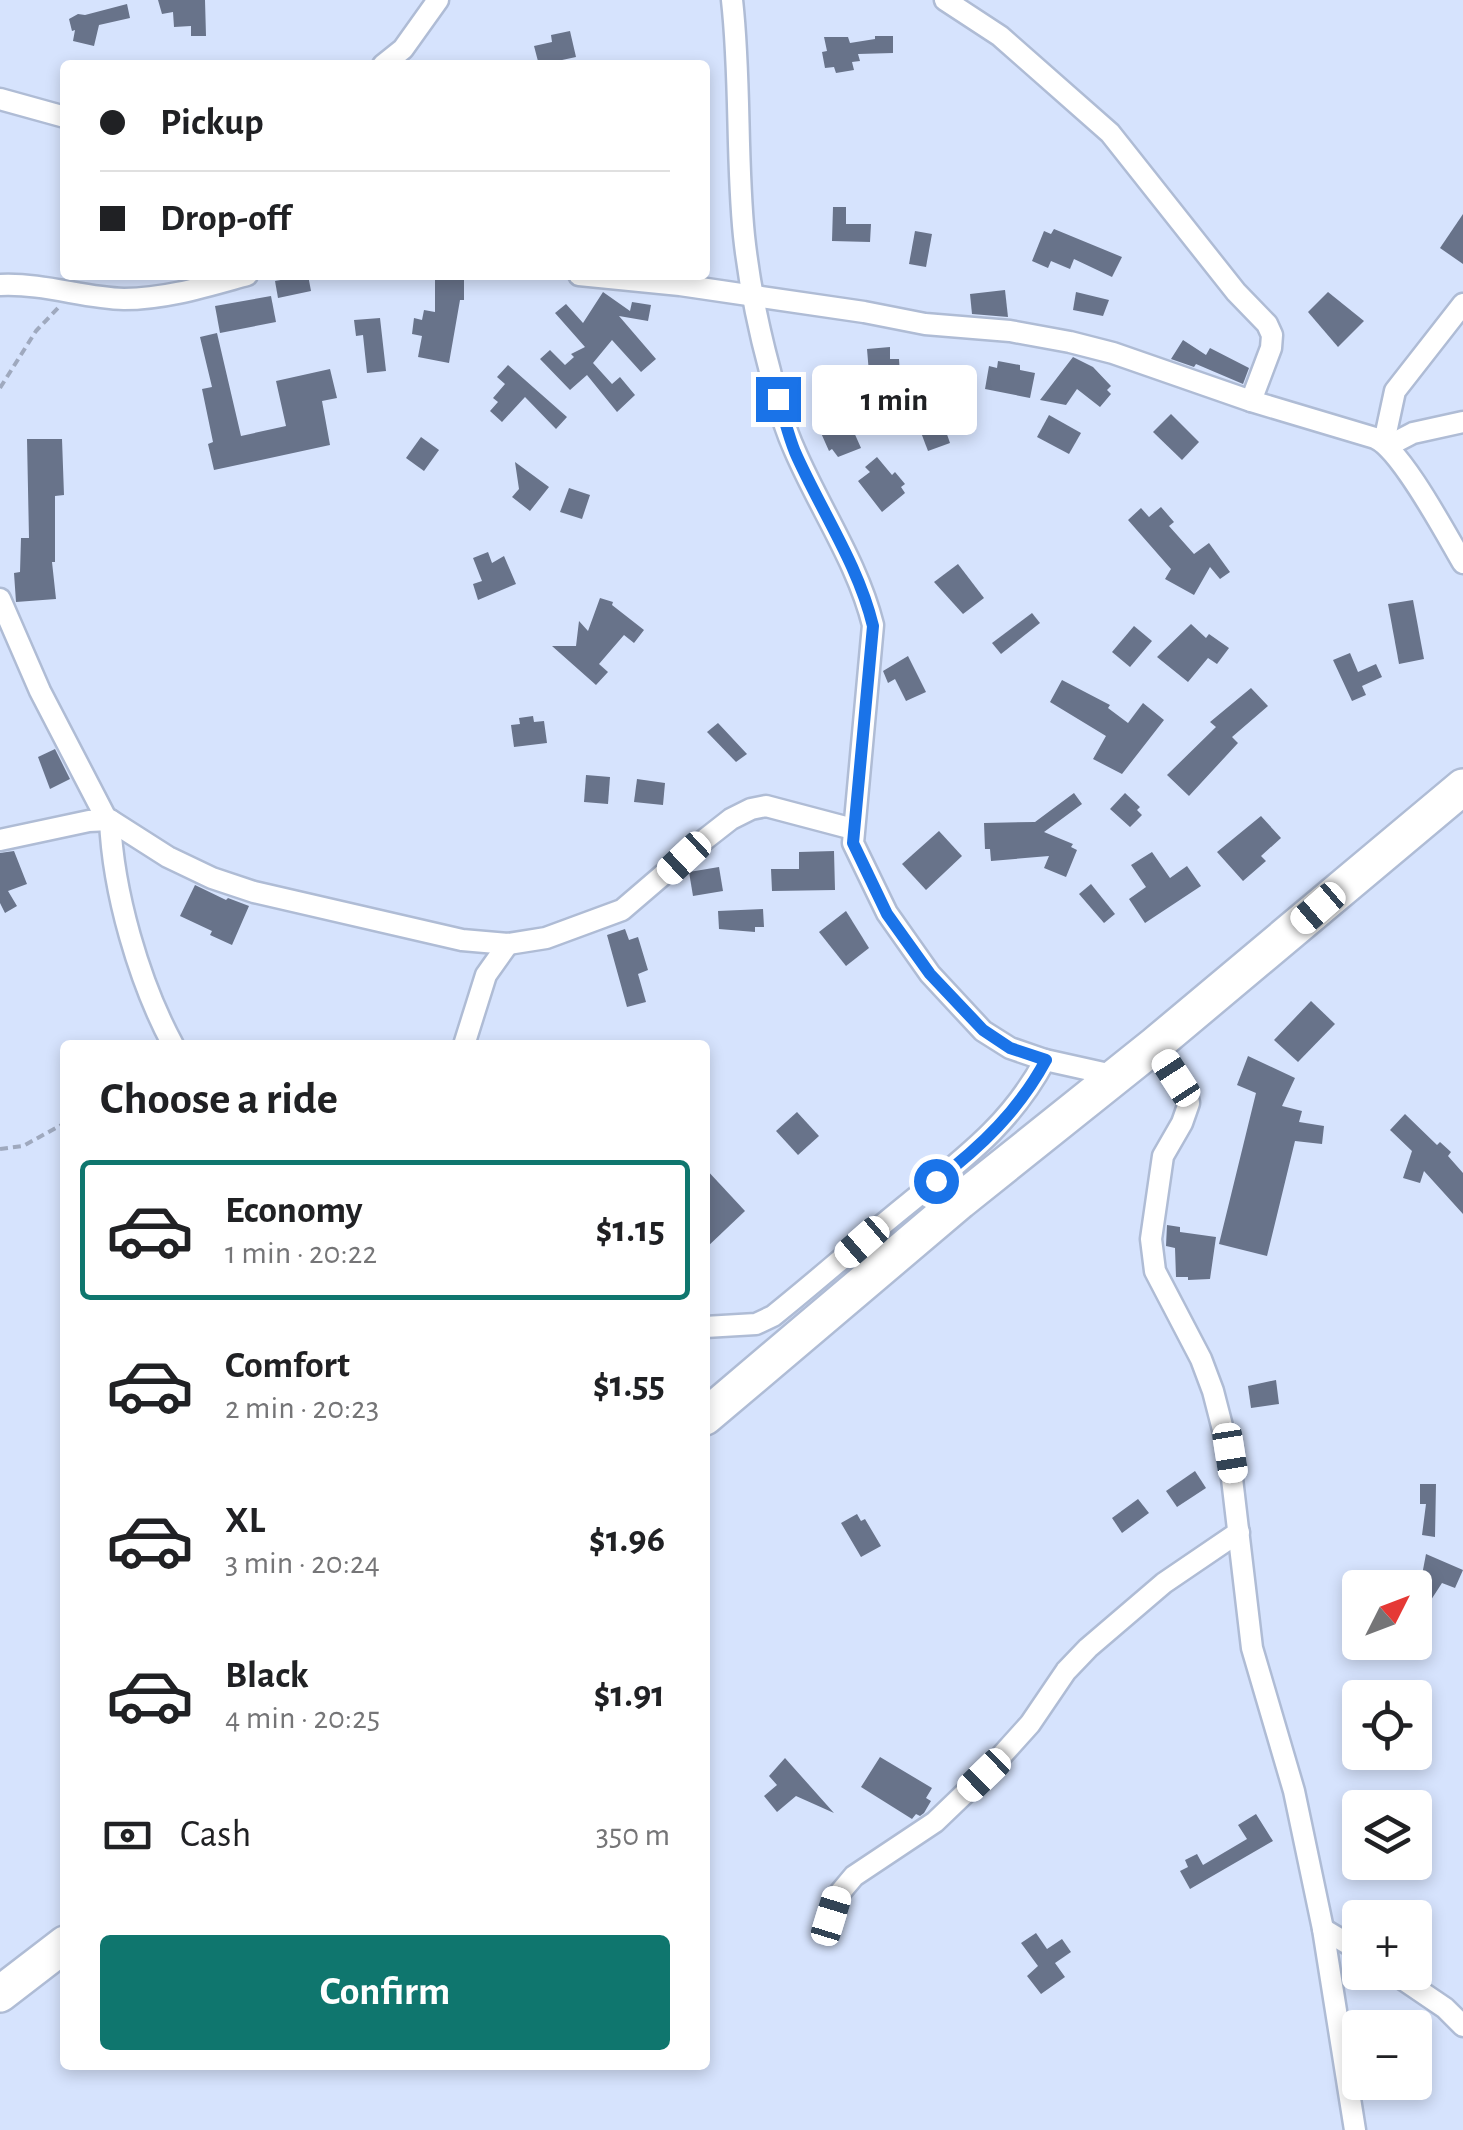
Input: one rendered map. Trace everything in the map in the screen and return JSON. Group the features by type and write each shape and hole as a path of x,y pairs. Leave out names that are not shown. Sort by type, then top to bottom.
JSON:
{"highway":[{"path":"710,1413 1463,786"},
{"path":"0,1994 60,1948"}],"street":[{"path":"389,60 403,49 438,0"},
{"path":"732,0 739,66 744,234 770,373 794,450 838,538 873,626 853,843 887,914 930,974 983,1030 1010,1048 1117,1076"},
{"path":"944,0 1000,36 1110,133 1266,324 1272,334 1271,348 1251,401"},
{"path":"0,99 60,116"},
{"path":"0,285 39,285 122,299 164,296 226,280"},
{"path":"630,280 1070,342 1114,353 1386,444 1435,514 1463,564"},
{"path":"1386,444 1395,391 1463,304"},
{"path":"1386,444 1413,433 1463,422"},
{"path":"0,599 40,691 109,820 116,875 140,968 171,1040"},
{"path":"0,840 89,820 109,820 168,857 254,892 462,940 508,944 546,938 622,910 699,844 751,809 766,806 852,829"},
{"path":"466,1040 486,975 508,944"},
{"path":"1155,1045 1189,1103 1163,1156 1151,1238 1155,1272 1201,1360 1230,1453 1252,1648 1294,1791 1323,1930 1355,2130"},
{"path":"710,1327 756,1324 773,1316 966,1158 1008,1118 1028,1093 1046,1060"},
{"path":"831,1916 838,1895 854,1876 935,1822 984,1775 1030,1724 1066,1670 1088,1648 1164,1584 1239,1532"},
{"path":"1323,1930 1342,1941"},
{"path":"1418,1990 1463,2026"}],"path":[{"path":"0,388 36,331 72,290"},
{"path":"0,1149 23,1146 60,1126"}],"building":[{"path":"158,0 205,0 206,36 191,36 191,26 174,27 173,12 162,14"},
{"path":"127,4 130,18 99,25 94,46 73,41 75,30 72,31 69,19"},
{"path":"570,31 576,57 538,60 534,46 552,42 551,35"},
{"path":"893,36 893,53 858,54 860,61 852,62 854,70 836,73 834,67 825,68 824,37 848,37 850,43"},
{"path":"833,207 846,207 846,224 871,224 870,242 832,241"},
{"path":"1463,214 1463,264 1440,248"},
{"path":"1054,229 1122,257 1112,277 1074,259 1070,269 1051,261 1048,268 1032,261 1044,231 1051,234"},
{"path":"915,231 932,234 926,267 909,264"},
{"path":"309,280 311,291 278,298 275,281"},
{"path":"435,280 464,280 464,300 460,300 449,363 418,357 422,336 412,334 414,318 422,320 424,310 435,312"},
{"path":"1005,290 1008,317 972,314 970,294"},
{"path":"603,292 630,311 632,302 651,305 648,321 619,316 656,359 641,372 612,340 593,363 612,384 620,377 635,395 617,412 587,375 570,390 540,359 550,350 565,365 574,357 571,354 585,347 555,313 566,304 583,323"},
{"path":"1076,292 1109,300 1103,316 1073,310"},
{"path":"1328,292 1364,321 1338,347 1308,312"},
{"path":"271,296 276,322 220,333 215,306"},
{"path":"380,318 386,371 367,373 363,335 356,336 354,320"},
{"path":"217,333 241,436 286,426 276,381 330,369 337,398 322,401 330,445 214,470 208,444 213,442 202,389 212,387 200,337"},
{"path":"1183,340 1206,355 1210,348 1249,368 1243,384 1196,364 1194,367 1171,359"},
{"path":"890,347 890,359 899,359 900,374 894,375 895,383 870,385 867,349"},
{"path":"1073,357 1093,367 1111,386 1107,390 1111,394 1100,407 1077,389 1066,405 1040,400"},
{"path":"998,361 1035,373 1030,398 985,389 989,366 997,368"},
{"path":"508,365 567,417 556,429 525,397 502,422 490,411 498,402 493,398 505,384 497,377"},
{"path":"935,400 950,443 928,451 912,409"},
{"path":"845,412 861,448 838,457 832,449 829,451 817,424"},
{"path":"1171,414 1199,442 1182,460 1153,432"},
{"path":"1049,415 1081,433 1069,454 1037,437"},
{"path":"421,437 439,450 424,471 406,458"},
{"path":"27,439 62,439 64,495 55,496 52,562 56,599 16,602 14,573 20,572 21,538 29,538"},
{"path":"877,457 905,484 901,487 905,493 882,512 858,481 870,472 865,467"},
{"path":"515,462 549,487 530,511 512,497 519,489"},
{"path":"569,488 590,495 582,519 560,512"},
{"path":"1161,507 1174,522 1169,526 1194,554 1209,543 1230,572 1220,579 1210,567 1194,595 1165,579 1171,569 1128,520 1141,508 1149,517"},
{"path":"488,552 492,563 504,556 516,584 478,600 473,584 482,581 473,558"},
{"path":"958,564 984,598 963,614 934,582"},
{"path":"600,598 613,602 644,630 634,643 624,635 599,664 608,672 596,685 552,646 576,646 579,621 588,631"},
{"path":"1413,600 1424,659 1399,664 1388,604"},
{"path":"1032,613 1040,623 1001,654 992,643"},
{"path":"1191,624 1206,638 1209,634 1229,648 1217,664 1208,658 1188,682 1157,657"},
{"path":"1134,626 1152,641 1130,667 1112,652"},
{"path":"1350,653 1358,672 1376,664 1382,677 1362,686 1366,695 1352,701 1333,660"},
{"path":"908,656 926,692 906,701 895,679 888,683 883,671"},
{"path":"1062,680 1110,705 1108,708 1128,723 1143,703 1164,720 1122,774 1093,759 1106,736 1050,702"},
{"path":"1251,688 1268,706 1232,737 1238,743 1189,796 1167,775 1216,727 1210,722"},
{"path":"533,716 534,722 544,721 547,743 514,747 511,725 520,724 519,718"},
{"path":"718,723 747,754 736,762 707,732"},
{"path":"55,749 70,779 50,789 38,757"},
{"path":"586,775 610,777 608,804 584,802"},
{"path":"637,779 665,783 663,805 634,802"},
{"path":"1074,793 1082,804 1044,832 1073,844 1071,847 1077,850 1066,877 1044,868 1049,856 991,861 990,849 985,849 984,823 1035,822"},
{"path":"1125,793 1140,807 1137,810 1142,815 1130,827 1110,809"},
{"path":"1261,816 1281,838 1261,856 1266,861 1243,881 1217,852"},
{"path":"939,831 962,856 926,890 902,864"},
{"path":"14,851 27,884 8,891 17,906 5,913 0,903 0,853"},
{"path":"834,851 835,890 772,891 771,869 799,869 799,852"},
{"path":"1152,852 1170,878 1187,866 1201,886 1145,923 1129,899 1146,887 1131,865"},
{"path":"719,867 723,891 693,896 689,872"},
{"path":"1091,884 1115,914 1104,923 1079,894"},
{"path":"195,885 249,906 232,945 180,916"},
{"path":"763,909 764,927 755,927 755,932 719,929 718,911"},
{"path":"846,911 869,948 846,966 819,932"},
{"path":"625,929 629,940 638,937 648,970 638,974 646,1002 627,1007 607,935"},
{"path":"1311,1001 1335,1024 1298,1062 1274,1040"},
{"path":"1248,1056 1295,1078 1282,1106 1302,1111 1299,1122 1324,1126 1322,1144 1295,1141 1267,1256 1219,1244 1256,1093 1237,1085"},
{"path":"797,1112 819,1136 798,1155 776,1131"},
{"path":"1405,1114 1437,1145 1440,1142 1451,1152 1448,1156 1463,1173 1463,1214 1424,1171 1420,1183 1403,1178 1412,1151 1390,1130"},
{"path":"710,1173 745,1211 710,1244"},
{"path":"1167,1225 1180,1227 1180,1232 1216,1237 1210,1279 1176,1277 1175,1248 1166,1246"},
{"path":"1276,1380 1279,1404 1251,1408 1248,1386"},
{"path":"1195,1471 1206,1488 1177,1507 1166,1491"},
{"path":"1420,1484 1436,1484 1435,1537 1422,1535 1426,1504 1420,1504"},
{"path":"1138,1499 1149,1513 1122,1533 1112,1518"},
{"path":"857,1514 861,1521 865,1519 881,1546 861,1557 841,1523"},
{"path":"1426,1554 1463,1570 1455,1588 1442,1583 1432,1598 1432,1570 1423,1570"},
{"path":"880,1757 932,1788 926,1798 931,1801 920,1816 916,1814 912,1819 861,1787"},
{"path":"785,1758 834,1813 796,1796 777,1812 764,1796 777,1785 769,1776"},
{"path":"1256,1814 1273,1841 1190,1889 1180,1871 1188,1867 1185,1860 1197,1854 1203,1865 1247,1839 1238,1825"},
{"path":"1036,1933 1047,1949 1062,1939 1071,1952 1055,1963 1065,1977 1041,1994 1027,1976 1038,1966 1021,1943"}],"route":[{"path":"778,399 794,450 831,522 873,626 853,843 887,914 930,974 983,1030 1010,1048 1046,1060 1028,1093 1008,1118 936,1181"}]}
